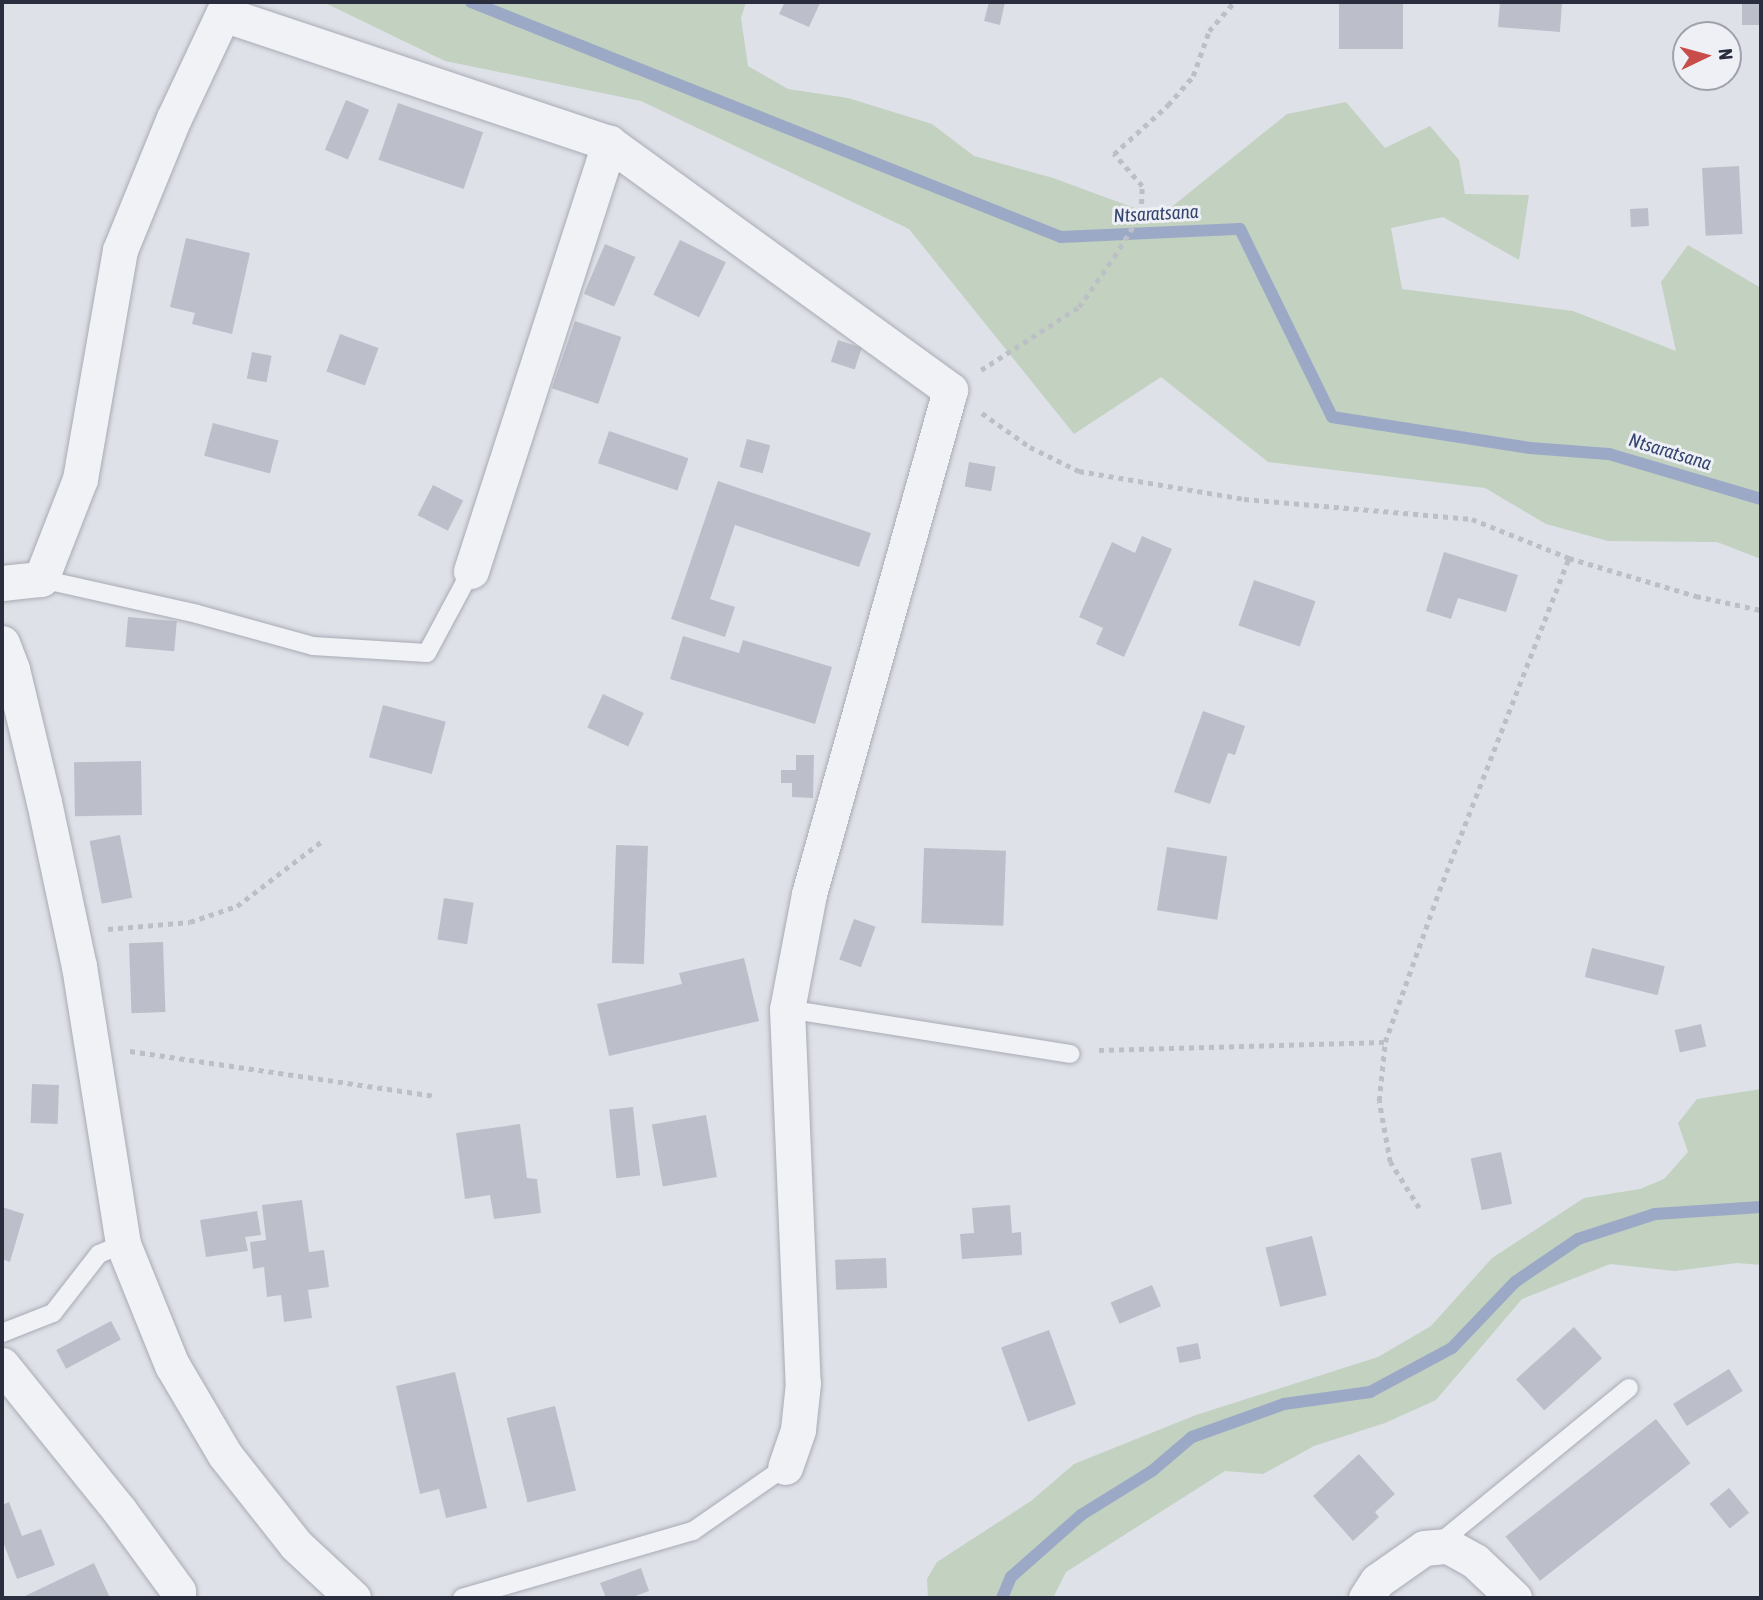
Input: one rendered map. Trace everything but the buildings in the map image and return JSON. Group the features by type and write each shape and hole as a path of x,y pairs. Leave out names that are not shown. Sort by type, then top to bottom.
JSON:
{"street":[{"path":"2,583 41,579 80,479 120,250 174,118 223,14 609,143 950,390 809,894 787,1009 803,1382 798,1430 785,1467"},
{"path":"471,571 609,143"},
{"path":"2,643 16,683 72,932 123,1244 172,1365 225,1455 296,1545 353,1598"},
{"path":"2,1365 119,1510 178,1591 178,1598"},
{"path":"1366,1598 1377,1581 1424,1548 1448,1546 1475,1562 1514,1598"}],"lane":[{"path":"41,579 197,614 313,646 427,653 471,571"},
{"path":"787,1009 1070,1054"},
{"path":"2,1333 53,1313 99,1254 123,1244"},
{"path":"1434,1547 1629,1388"},
{"path":"462,1598 693,1531 785,1467"}],"path":[{"path":"1234,2 1209,31 1193,76 1168,104 1114,154 1142,186 1142,214 1079,307 950,390 1030,447 1079,471 1244,499 1472,519 1569,558 1696,596 1761,610"},
{"path":"1419,1208 1391,1162 1379,1101 1385,1042 1439,891 1569,558"},
{"path":"72,932 190,922 237,906 322,841"},
{"path":"1070,1054 1110,1048 1385,1042"},
{"path":"91,1045 434,1096"}],"green space":[{"path":"323,2 746,2 741,18 748,66 788,89 848,98 932,124 974,156 1053,178 1159,217 1287,114 1346,102 1385,148 1430,126 1459,160 1465,194 1529,195 1519,260 1443,217 1391,228 1402,289 1573,311 1676,351 1661,282 1688,245 1761,288 1761,559 1717,542 1608,541 1546,524 1485,488 1268,462 1161,377 1074,434 909,229 641,101 445,61"},
{"path":"1761,1089 1761,1265 1737,1263 1675,1271 1610,1264 1522,1299 1436,1400 1385,1423 1314,1446 1263,1474 1225,1471 1066,1572 1053,1598 928,1598 927,1579 937,1562 1031,1501 1074,1464 1196,1415 1378,1357 1431,1326 1492,1258 1584,1198 1640,1189 1664,1179 1688,1152 1678,1123 1697,1099"}],"waterway":[{"name":"Ntsaratsana","path":"471,2 1061,237 1240,229 1332,417 1530,448 1609,454 1761,499"},
{"path":"1002,1598 1011,1577 1081,1515 1152,1471 1192,1437 1284,1404 1370,1392 1452,1348 1515,1282 1578,1239 1655,1214 1761,1207"}]}
